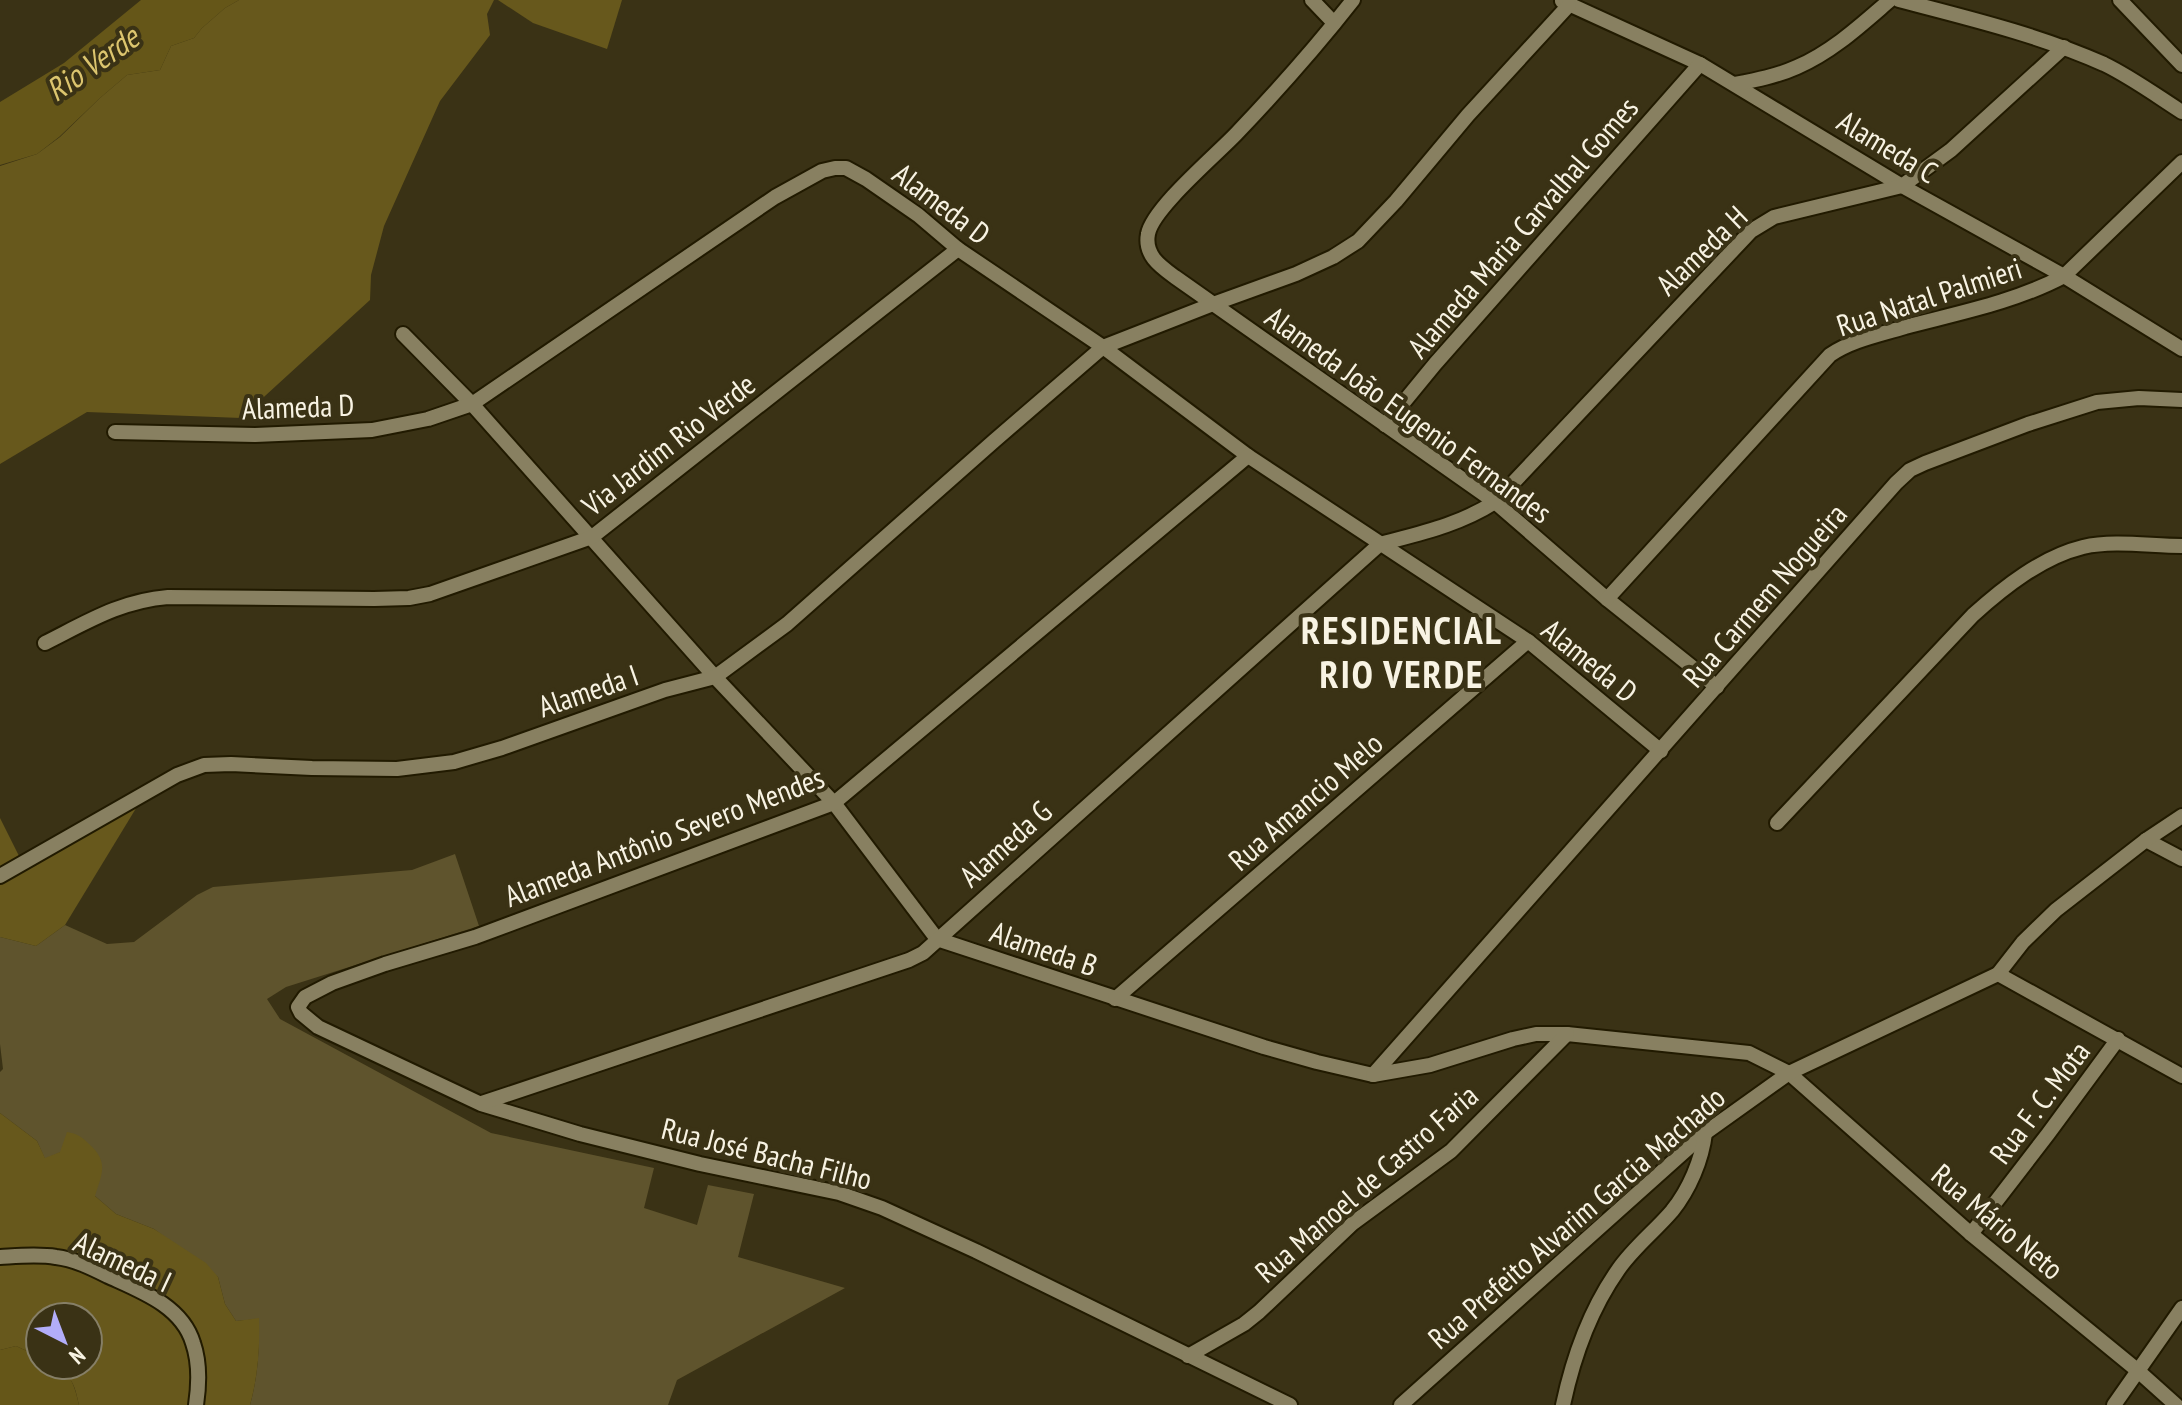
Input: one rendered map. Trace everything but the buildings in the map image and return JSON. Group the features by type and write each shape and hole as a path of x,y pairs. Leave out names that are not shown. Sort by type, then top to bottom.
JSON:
{"street":[{"path":"1312,0 1334,23 1353,0"},
{"path":"1735,84 1769,77 1805,64 1836,45 1890,0"},
{"path":"1899,0 2064,47 2107,66 2182,112"},
{"path":"2120,0 2182,65"},
{"name":"Alameda C","path":"1564,2 1700,64 1902,186 2064,276 2182,349"},
{"name":"Alameda I","path":"0,876 177,775 204,765 397,769 454,762 665,690 715,677 787,624 1103,347 1296,274 1358,241 1396,201 1564,2"},
{"name":"Alameda João Eugenio Fernandes","path":"1334,23 1237,133 1155,217 1148,232 1148,247 1159,266 1495,502 1607,599 1717,687"},
{"name":"Alameda H","path":"1495,502 1751,231 1774,217 1902,186 1951,150 2064,47"},
{"name":"Alameda Maria Carvalhal Gomes","path":"1385,425 1435,364 1700,64"},
{"name":"Rua Natal Palmieri","path":"1607,599 1830,355 1862,339 2011,298 2064,276 2182,162"},
{"name":"Alameda D","path":"115,432 255,435 372,430 428,419 472,404 775,197 822,171 841,167 851,170 918,215 958,249 1103,347 1248,456 1528,641 1661,751"},
{"name":"Via Jardim Rio Verde","path":"45,643 118,607 148,599 409,598 430,594 592,537 958,249"},
{"path":"403,334 472,404 715,677 834,803 937,939"},
{"name":"Rua Carmem Nogueira","path":"1373,1075 1910,470 2028,424 2097,402 2139,398 2182,400"},
{"name":"Alameda Antônio Severo Mendes","path":"350,1043 318,1027 301,1013 298,1007 305,997 332,983 475,937 834,803 1248,456"},
{"name":"Alameda G","path":"481,1104 909,960 926,950 1380,544 1473,516 1495,502"},
{"path":"1777,823 1973,615 2006,587 2060,554 2084,547 2182,546"},
{"name":"Rua Amancio Melo","path":"1115,999 1528,641"},
{"path":"2182,816 2056,910 2023,942 1998,974 2182,1076"},
{"path":"2146,840 2182,859"},
{"name":"Alameda B","path":"937,939 1277,1051 1373,1075"},
{"name":"Rua Prefeito Alvarim Garcia Machado","path":"1401,1405 1705,1133 1789,1073 1998,974"},
{"name":"Rua Mário Neto","path":"1373,1075 1430,1065 1536,1034 1567,1034 1749,1053 1789,1073 1971,1234 2176,1405"},
{"name":"Rua Manoel de Castro Faria","path":"1188,1356 1251,1318 1353,1223 1451,1151 1567,1034"},
{"name":"Rua F. C. Mota","path":"1971,1234 2118,1039"},
{"name":"Rua José Bacha Filho","path":"350,1043 481,1104 580,1134 700,1164 839,1193 882,1208 1290,1405"},
{"path":"1563,1405 1588,1324 1619,1269 1675,1207 1701,1158 1705,1133"},
{"name":"Alameda I","path":"0,1257 57,1257 79,1263 147,1293 167,1307 182,1321 193,1343 198,1370 196,1405"},
{"path":"2114,1405 2182,1308"}],"shaded area":[{"path":"239,0 494,0 487,14 490,35 440,101 384,226 371,275 370,300 241,418 87,412 0,464 0,166 37,154 127,75 160,70 171,46 194,38 225,8"},
{"path":"498,0 622,0 607,49 533,23"},
{"path":"138,805 65,925 36,946 0,937 0,883"},
{"path":"0,818 20,858 0,869"},
{"path":"455,854 479,926 286,987 267,999 280,1019 491,1133 654,1168 644,1208 697,1225 708,1185 754,1194 738,1257 845,1288 677,1380 668,1405 250,1405 258,1362 258,1319 236,1321 225,1304 218,1277 154,1229 116,1214 95,1196 61,1152 45,1159 37,1141 0,1113 0,1072 3,1069 0,1044 0,937 36,946 65,925 107,944 134,942 197,895 213,887 412,870"},
{"path":"0,1113 37,1141 45,1158 60,1152 67,1132 84,1139 102,1162 95,1196 116,1214 154,1229 206,1263 218,1277 225,1304 236,1321 259,1318 258,1362 250,1405 199,1405 185,1318 81,1259 0,1252"},
{"path":"0,1261 56,1262 76,1267 143,1296 179,1325 189,1344 195,1375 191,1405 79,1405 72,1381 104,1381 104,1301 24,1301 24,1350 16,1346 0,1350"}],"water":[{"name":"Rio Verde","path":"141,0 239,0 225,8 194,38 171,46 160,70 127,75 37,154 0,165 0,102 64,63"},
{"path":"16,1346 24,1350 24,1381 71,1381 79,1405 0,1405 0,1350"}],"district":[{"name":"RESIDENCIAL RIO VERDE","path":"1402,651"}]}
